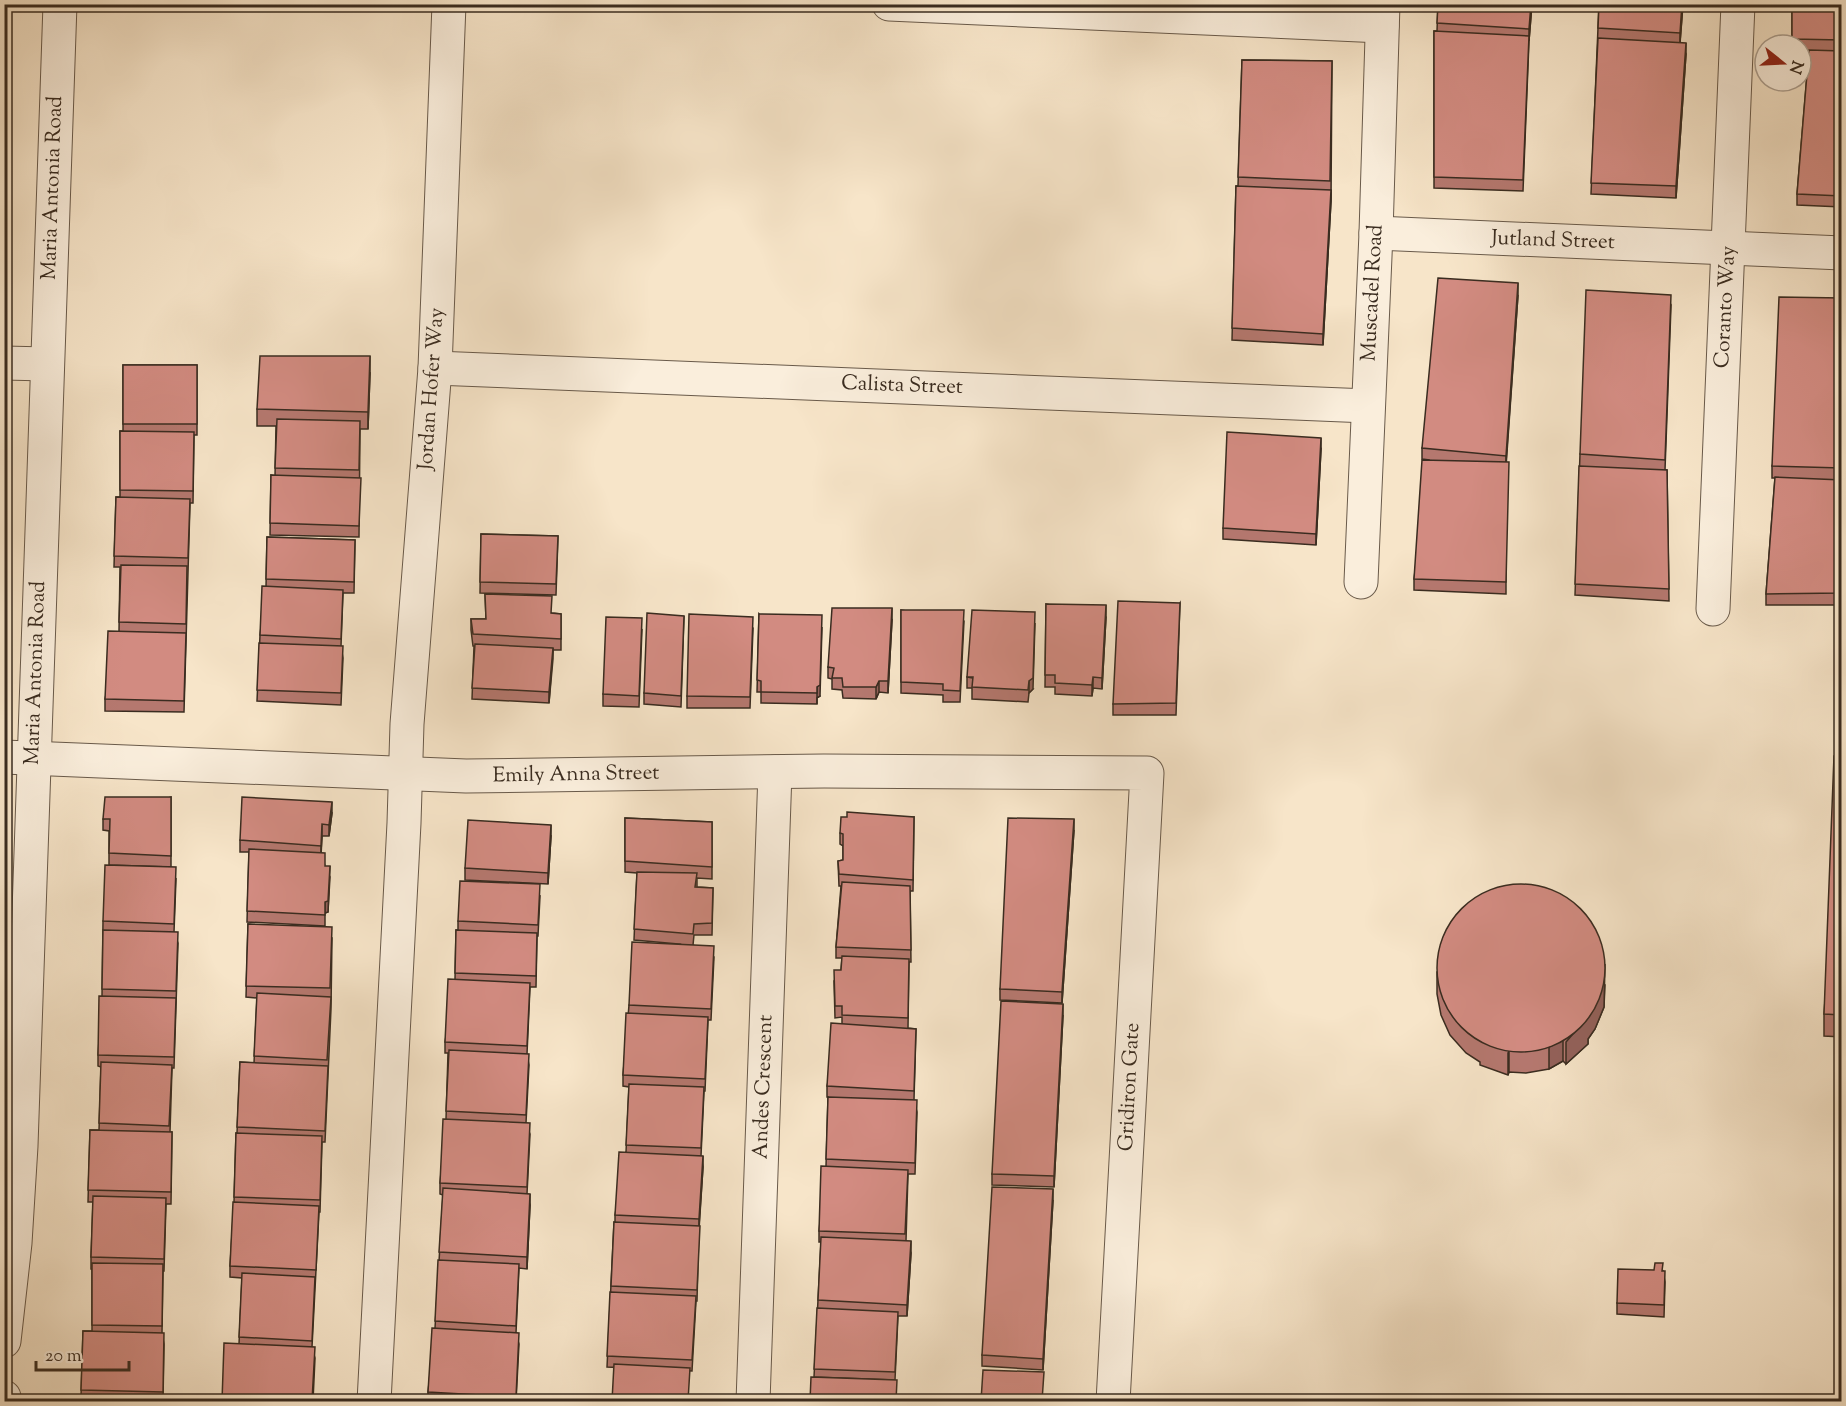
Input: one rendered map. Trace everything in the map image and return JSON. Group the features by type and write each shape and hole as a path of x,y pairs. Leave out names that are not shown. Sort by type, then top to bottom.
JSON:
{"street":[{"name":"Maria Antonia Road","path":"4,1341 15,1243 13,1146 19,758 47,364 60,4"},
{"name":"Jordan Hofer Way","path":"405,774 435,368 448,4"},
{"path":"889,4 1383,15"},
{"name":"Coranto Way","path":"1713,609 1738,4"},
{"name":"Muscadel Road","path":"1361,582 1383,15"},
{"name":"Jutland Street","path":"1376,233 1842,253"},
{"path":"4,363 47,364"},
{"name":"Calista Street","path":"435,368 1368,406"},
{"name":"Emily Anna Street","path":"19,758 466,776 775,772 1148,773"},
{"name":"Andes Crescent","path":"753,1401 775,772"},
{"name":"Gridiron Gate","path":"1113,1401 1148,773"},
{"path":"374,1401 405,774"},
{"path":"4,1397 5,1401"}],"building":[{"path":"1438,4 1531,4 1529,29 1437,23"},
{"path":"1599,4 1682,4 1680,33 1598,28"},
{"path":"1792,4 1842,4 1842,40 1813,39 1813,33 1792,33"},
{"path":"1434,31 1529,36 1523,180 1434,177"},
{"path":"1598,38 1686,43 1676,186 1591,183"},
{"path":"1813,50 1842,51 1842,196 1797,194 1805,93 1813,93"},
{"path":"1242,60 1332,61 1330,181 1238,177"},
{"path":"1236,186 1331,190 1323,334 1232,328"},
{"path":"1438,278 1518,283 1506,456 1422,448"},
{"path":"1586,290 1671,295 1665,460 1580,454"},
{"path":"1779,297 1842,298 1842,468 1772,466"},
{"path":"260,356 370,356 368,412 257,409"},
{"path":"123,365 197,365 197,424 123,424"},
{"path":"277,419 360,421 359,470 275,468"},
{"path":"120,431 194,432 193,491 120,490"},
{"path":"1227,432 1321,438 1316,534 1223,528"},
{"path":"1422,460 1509,462 1506,582 1414,579"},
{"path":"1579,466 1667,470 1669,589 1575,584"},
{"path":"271,475 361,478 359,526 270,523"},
{"path":"1775,477 1842,480 1842,593 1766,594"},
{"path":"116,497 190,499 188,558 114,556"},
{"path":"481,534 558,536 556,584 480,582"},
{"path":"267,537 355,540 354,582 266,579"},
{"path":"121,565 187,566 186,624 119,622"},
{"path":"262,586 343,590 341,639 260,635"},
{"path":"485,594 552,596 551,613 561,614 561,639 473,634 471,619 486,619"},
{"path":"1118,601 1180,603 1176,703 1113,704"},
{"path":"1046,604 1106,605 1102,678 1093,677 1092,685 1055,683 1055,675 1045,675"},
{"path":"832,608 892,608 888,681 879,681 876,687 843,687 842,678 832,678 834,668 828,667"},
{"path":"901,610 964,610 960,691 943,690 943,684 901,682"},
{"path":"972,610 1035,612 1033,678 1029,681 1028,690 972,687 973,677 967,677"},
{"path":"647,613 684,616 681,696 644,693"},
{"path":"689,614 753,617 750,697 687,696"},
{"path":"759,614 822,615 820,685 817,687 817,693 761,692 761,681 757,680"},
{"path":"606,617 642,618 639,696 603,694"},
{"path":"108,631 186,633 184,701 105,699"},
{"path":"259,643 343,646 341,693 257,690"},
{"path":"475,644 553,648 549,692 472,688"},
{"path":"1834,756 1842,756 1842,1015 1824,1014"},
{"path":"105,797 171,797 171,856 109,853 110,819 103,819"},
{"path":"242,797 332,802 329,825 322,824 321,846 240,840"},
{"path":"847,812 914,817 913,880 839,874 838,861 843,860 841,817 847,817"},
{"path":"625,818 712,822 712,867 625,861"},
{"path":"1008,818 1074,819 1062,992 1000,989"},
{"path":"468,820 551,825 548,873 465,868"},
{"path":"249,849 325,853 325,866 330,866 325,915 247,911"},
{"path":"105,865 176,867 174,924 103,921"},
{"path":"637,872 697,873 695,887 713,888 712,923 694,924 693,934 634,929"},
{"path":"460,881 540,884 538,925 458,921"},
{"path":"842,882 910,886 911,950 836,947"},
{"path":"1521,884 1553,891 1568,898 1580,909 1591,921 1598,936 1605,968 1598,1000 1591,1015 1580,1027 1568,1038 1553,1045 1521,1052 1489,1045 1474,1038 1462,1027 1451,1015 1444,1000 1437,968 1444,936 1451,921 1462,909 1474,898 1489,891"},
{"path":"248,924 332,927 330,988 246,986"},
{"path":"103,930 178,932 176,991 102,989"},
{"path":"456,930 537,933 536,976 455,973"},
{"path":"632,942 714,946 711,1009 629,1005"},
{"path":"842,956 909,959 908,1018 842,1015 842,1006 835,1006 834,970 841,970"},
{"path":"448,979 530,983 527,1046 445,1042"},
{"path":"257,993 331,997 327,1060 254,1056"},
{"path":"99,996 176,998 174,1057 98,1055"},
{"path":"1001,1001 1063,1004 1054,1176 992,1174"},
{"path":"626,1013 708,1017 705,1079 623,1075"},
{"path":"831,1023 916,1029 914,1091 827,1086"},
{"path":"449,1050 529,1054 526,1115 446,1111"},
{"path":"101,1062 172,1065 169,1126 99,1123"},
{"path":"240,1062 328,1066 325,1131 237,1127"},
{"path":"629,1084 704,1087 701,1148 626,1145"},
{"path":"828,1097 917,1100 915,1163 826,1159"},
{"path":"443,1119 530,1123 527,1187 440,1183"},
{"path":"90,1130 172,1132 171,1192 88,1190"},
{"path":"236,1133 322,1136 320,1200 234,1197"},
{"path":"619,1152 703,1156 699,1219 615,1215"},
{"path":"821,1166 908,1170 905,1234 819,1231"},
{"path":"992,1187 1053,1189 1043,1359 982,1355"},
{"path":"443,1188 530,1194 527,1257 439,1252"},
{"path":"93,1196 166,1198 164,1259 91,1257"},
{"path":"233,1202 319,1206 316,1270 230,1266"},
{"path":"614,1222 700,1226 697,1290 611,1286"},
{"path":"821,1237 911,1241 907,1305 818,1300"},
{"path":"438,1260 519,1264 516,1326 435,1321"},
{"path":"92,1263 163,1264 162,1326 92,1325"},
{"path":"1655,1263 1663,1263 1662,1271 1665,1271 1664,1305 1617,1303 1618,1269 1654,1270"},
{"path":"242,1273 315,1277 312,1341 239,1337"},
{"path":"610,1292 696,1296 692,1360 607,1356"},
{"path":"817,1308 898,1312 895,1372 814,1369"},
{"path":"432,1328 519,1333 516,1397 428,1392"},
{"path":"83,1331 164,1333 163,1392 81,1390"},
{"path":"224,1343 315,1347 312,1401 222,1401"},
{"path":"614,1364 690,1368 688,1401 612,1401"},
{"path":"983,1370 1044,1372 1042,1401 981,1401"},
{"path":"811,1377 897,1380 896,1401 810,1401"},
{"path":"78,1397 169,1400 169,1401 78,1401"},
{"path":"429,1399 485,1401 429,1401"}]}
